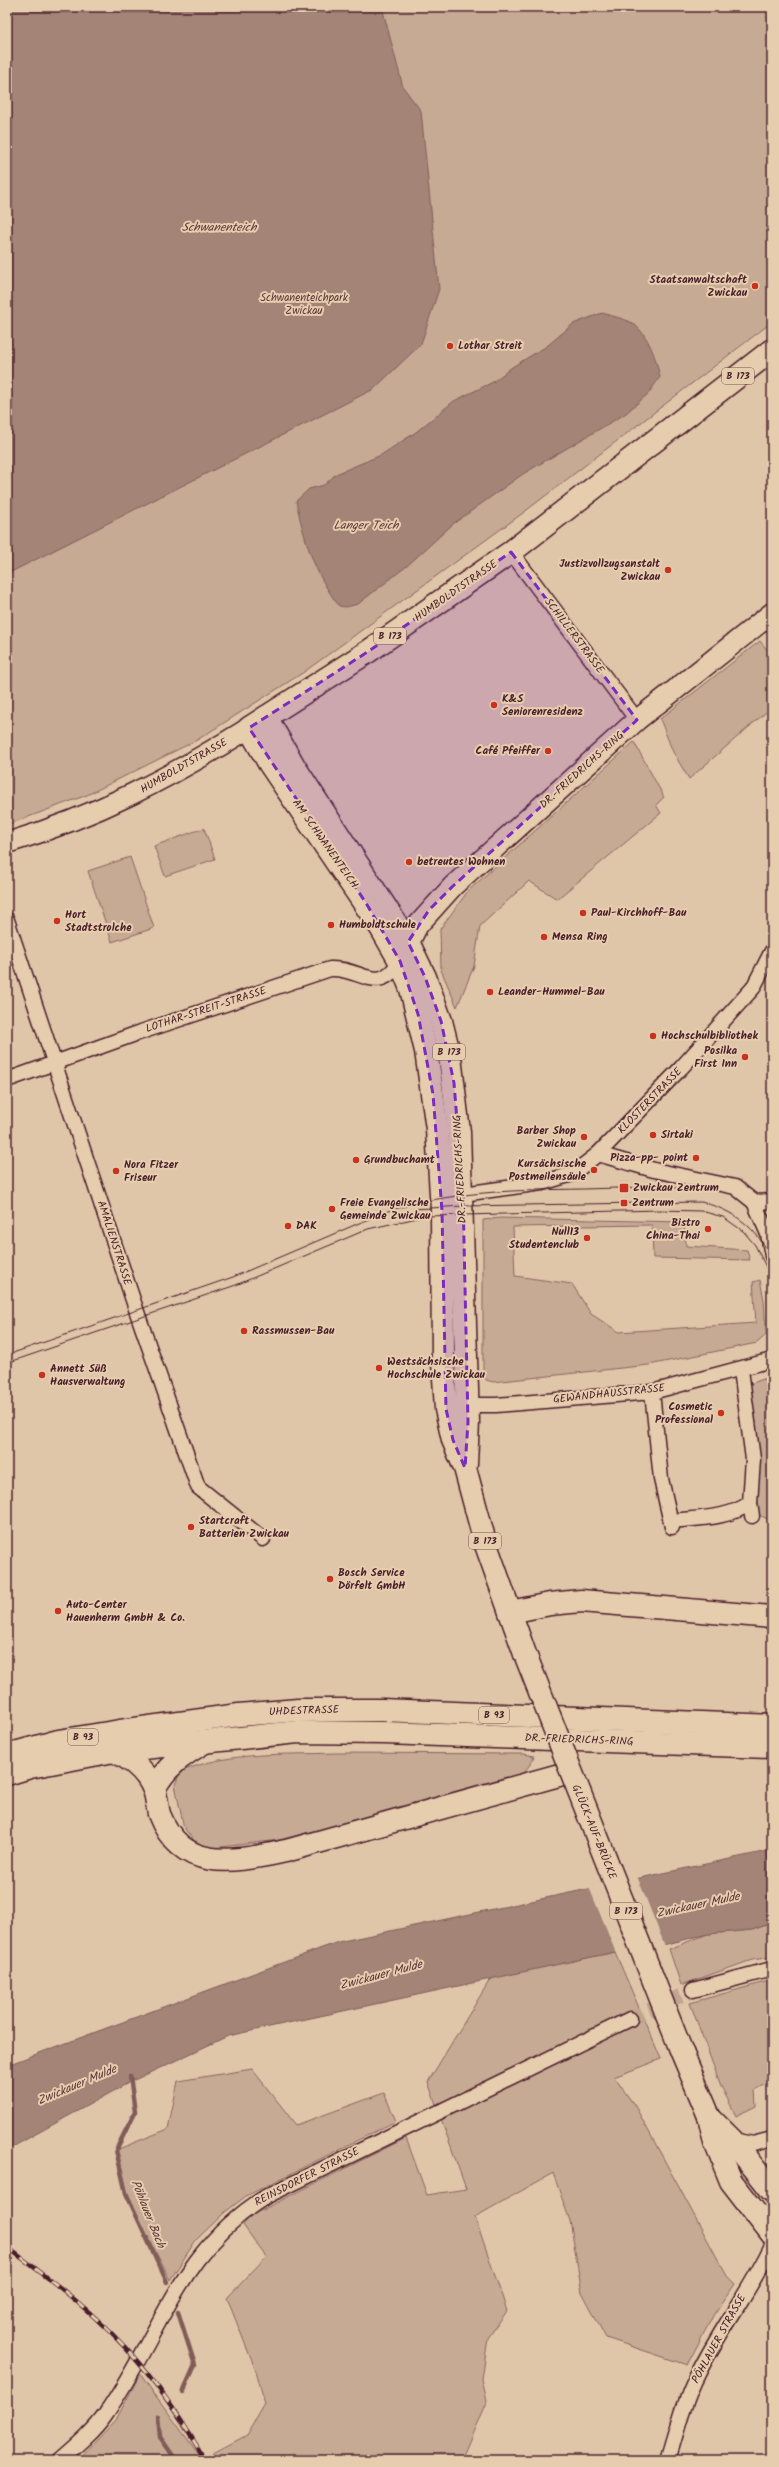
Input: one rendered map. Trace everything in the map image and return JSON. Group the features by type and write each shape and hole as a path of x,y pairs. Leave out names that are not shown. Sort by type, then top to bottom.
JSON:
{"main road":[{"name":"HUMBOLDTSTRASSE","path":"7,843 97,812 136,794 258,723 369,651 511,552 772,350"},
{"name":"DR.-FRIEDRICHS-RING","path":"510,1612 485,1542 465,1468 450,1426 444,1383 442,1211 433,1094 404,951 429,910 454,886 637,720 772,613"},
{"name":"AM SCHWANENTEICH","path":"258,723 294,766 404,951"},
{"name":"DR.-FRIEDRICHS-RING","path":"404,951 432,994 450,1056 459,1132 463,1194 467,1405 465,1468"},
{"path":"510,1612 550,1604 581,1601 772,1617"},
{"name":"GLÜCK-AUF-BRÜCKE","path":"510,1612 570,1772 681,2050 709,2116"},
{"name":"UHDESTRASSE","path":"7,1755 58,1741 120,1731 239,1715 298,1710 382,1710 606,1719"},
{"name":"DR.-FRIEDRICHS-RING","path":"606,1719 772,1726"},
{"name":"UHDESTRASSE","path":"7,1774 30,1767 114,1751 298,1732 385,1733"},
{"name":"DR.-FRIEDRICHS-RING","path":"385,1733 772,1747"},
{"path":"154,1789 164,1772 173,1763 207,1741"},
{"path":"114,1751 129,1758 144,1773 154,1789 159,1814 175,1842 193,1854 216,1861 241,1860 336,1838 570,1772"},
{"name":"B 173","path":"709,2116 732,2140 772,2192"},
{"name":"B 173","path":"709,2116 715,2142 731,2181 772,2234"}],"street":[{"name":"SCHILLERSTRASSE","path":"511,552 637,720"},
{"name":"AMALIENSTRASSE","path":"7,920 56,1063 136,1311 198,1487 263,1539"},
{"name":"LOTHAR-STREIT-STRASSE","path":"7,1080 141,1032 330,969 340,968 370,978 384,979 392,973 404,951"},
{"name":"KLOSTERSTRASSE","path":"463,1194 542,1183 572,1174 598,1154 681,1068 753,988 772,951"},
{"path":"598,1154 654,1170 735,1187 754,1202 768,1234 772,1256"},
{"path":"754,1202 772,1201"},
{"name":"GEWANDHAUSSTRASSE","path":"467,1405 496,1406 652,1392 742,1370 772,1360"},
{"path":"652,1392 661,1479 672,1524 751,1510 753,1459 742,1370"},
{"path":"444,1383 467,1405"},
{"path":"693,1990 772,1969"},
{"name":"REINSDORFER STRASSE","path":"60,2460 84,2438 104,2416 182,2279 203,2250 246,2208 267,2196 630,2019"},
{"path":"732,2140 752,2144 772,2139"},
{"name":"PÖHLAUER STRASSE","path":"668,2460 697,2375 722,2330 759,2270 772,2245"}],"highlighted area":[{"path":"511,552 637,720 453,886 429,910 408,942 425,977 441,1021 454,1083 463,1196 468,1422 465,1468 453,1440 446,1409 442,1211 433,1094 418,1014 400,961 366,903 249,728 369,651"}],"green space":[{"name":"Schwanenteichpark Zwickau","path":"7,7 772,7 772,322 523,513 304,672 197,740 87,795 7,825"},
{"path":"760,641 772,656 772,707 689,779 673,752 660,719"},
{"path":"634,742 664,797 656,805 661,813 557,899 529,881 480,926 474,966 457,1007 441,970 440,929 468,891"},
{"path":"204,828 215,859 165,876 154,846"},
{"path":"130,857 154,928 112,942 88,871"},
{"path":"500,1218 684,1222 686,1246 747,1250 750,1260 653,1258 652,1225 513,1227 515,1276 572,1284 591,1314 619,1332 756,1323 753,1282 760,1280 764,1300 766,1335 757,1343 649,1365 493,1382 486,1380 483,1375 483,1220"},
{"path":"772,1376 772,1521 757,1514 744,1386"},
{"path":"276,1754 524,1754 534,1756 528,1768 524,1772 515,1778 497,1784 279,1840 213,1848 197,1844 184,1828 175,1785 180,1772 217,1760 237,1757"},
{"path":"772,1923 772,1957 752,1960 681,1985 669,1949 708,1934 752,1930"},
{"path":"615,1952 661,2059 614,2077 635,2106 727,2276 735,2284 714,2314 687,2365 606,2338 582,2293 570,2221 553,2173 475,2217 507,2311 488,2338 482,2379 487,2400 461,2460 78,2460 116,2420 140,2374 202,2459 247,2435 265,2404 257,2374 227,2298 266,2257 243,2225 252,2215 406,2138 427,2195 466,2189 428,2082 491,1978"},
{"path":"772,1980 772,2081 755,2090 756,2106 736,2116 721,2086 690,2003"},
{"path":"252,2069 296,2125 384,2093 396,2121 246,2196 224,2213 196,2240 170,2280 126,2193 116,2150 168,2129 178,2081"}],"water":[{"name":"Schwanenteich","path":"7,7 382,7 403,87 421,111 439,289 421,344 374,389 7,574"},
{"name":"Langer Teich","path":"602,313 621,318 632,323 643,334 651,347 660,377 648,394 625,414 523,474 453,524 407,566 358,604 346,607 339,606 323,581 311,556 296,501 309,489 324,485 336,474 381,455 416,432 454,401 493,382 512,367 547,346 573,324"},
{"name":"Zwickauer Mulde","path":"772,1850 772,1923 752,1930 708,1934 667,1944 615,1952 228,2036 130,2082 7,2150 7,2065 338,1942"}],"pier":[{"path":"637,1876 665,1946 616,1953 589,1887"}],"waterway":[{"name":"Pöhlauer Bach","path":"130,2076 135,2112 116,2150 126,2193 167,2282"},
{"name":"Pöhlauer Bach","path":"178,2312 195,2365 183,2392"},
{"name":"Pöhlauer Bach","path":"158,2416 160,2437 176,2460"}],"tunnel":[{"path":"630,2019 693,1990"}],"tram line":[{"path":"7,1355 233,1277 385,1212 409,1205 459,1196 509,1191 639,1188 694,1189"},
{"path":"414,1209 463,1206 701,1202 713,1205 734,1215 752,1229 772,1259"},
{"path":"7,1363 236,1285 368,1229 426,1216 659,1210 701,1211 723,1217 743,1231 755,1245 772,1279"}],"railway":[{"path":"7,2247 76,2301 124,2346 165,2397 205,2460"}],"place":[{"name":"Staatsanwaltschaft Zwickau","path":"755,286"},
{"name":"Lothar Streit","path":"450,346"},
{"name":"Justizvollzugsanstalt Zwickau","path":"668,570"},
{"name":"K&S Seniorenresidenz","path":"494,705"},
{"name":"Café Pfeiffer","path":"548,751"},
{"name":"betreutes Wohnen","path":"409,862"},
{"name":"Paul-Kirchhoff-Bau","path":"583,913"},
{"name":"Hort Stadtstrolche","path":"57,921"},
{"name":"Humboldtschule","path":"331,925"},
{"name":"Mensa Ring","path":"544,937"},
{"name":"Leander-Hummel-Bau","path":"490,992"},
{"name":"Hochschulbibliothek","path":"653,1036"},
{"name":"Posilka First Inn","path":"745,1057"},
{"name":"Sirtaki","path":"653,1135"},
{"name":"Barber Shop Zwickau","path":"584,1137"},
{"name":"Pizza-pp- point","path":"696,1158"},
{"name":"Grundbuchamt","path":"356,1160"},
{"name":"Kursächsische Postmeilensäule","path":"594,1170"},
{"name":"Nora Fitzer Friseur","path":"116,1171"},
{"name":"Zwickau Zentrum","path":"624,1188"},
{"name":"Zentrum","path":"624,1203"},
{"name":"Freie Evangelische Gemeinde Zwickau","path":"332,1209"},
{"name":"DAK","path":"288,1226"},
{"name":"Bistro China-Thai","path":"708,1229"},
{"name":"Null13 Studentenclub","path":"587,1238"},
{"name":"Rassmussen-Bau","path":"244,1331"},
{"name":"Westsächsische Hochschule Zwickau","path":"379,1368"},
{"name":"Annett Süß Hausverwaltung","path":"42,1375"},
{"name":"Cosmetic Professional","path":"721,1413"},
{"name":"Startcraft Batterien Zwickau","path":"191,1527"},
{"name":"Bosch Service Dörfelt GmbH","path":"330,1579"},
{"name":"Auto-Center Hauenherm GmbH & Co.","path":"58,1611"}]}
